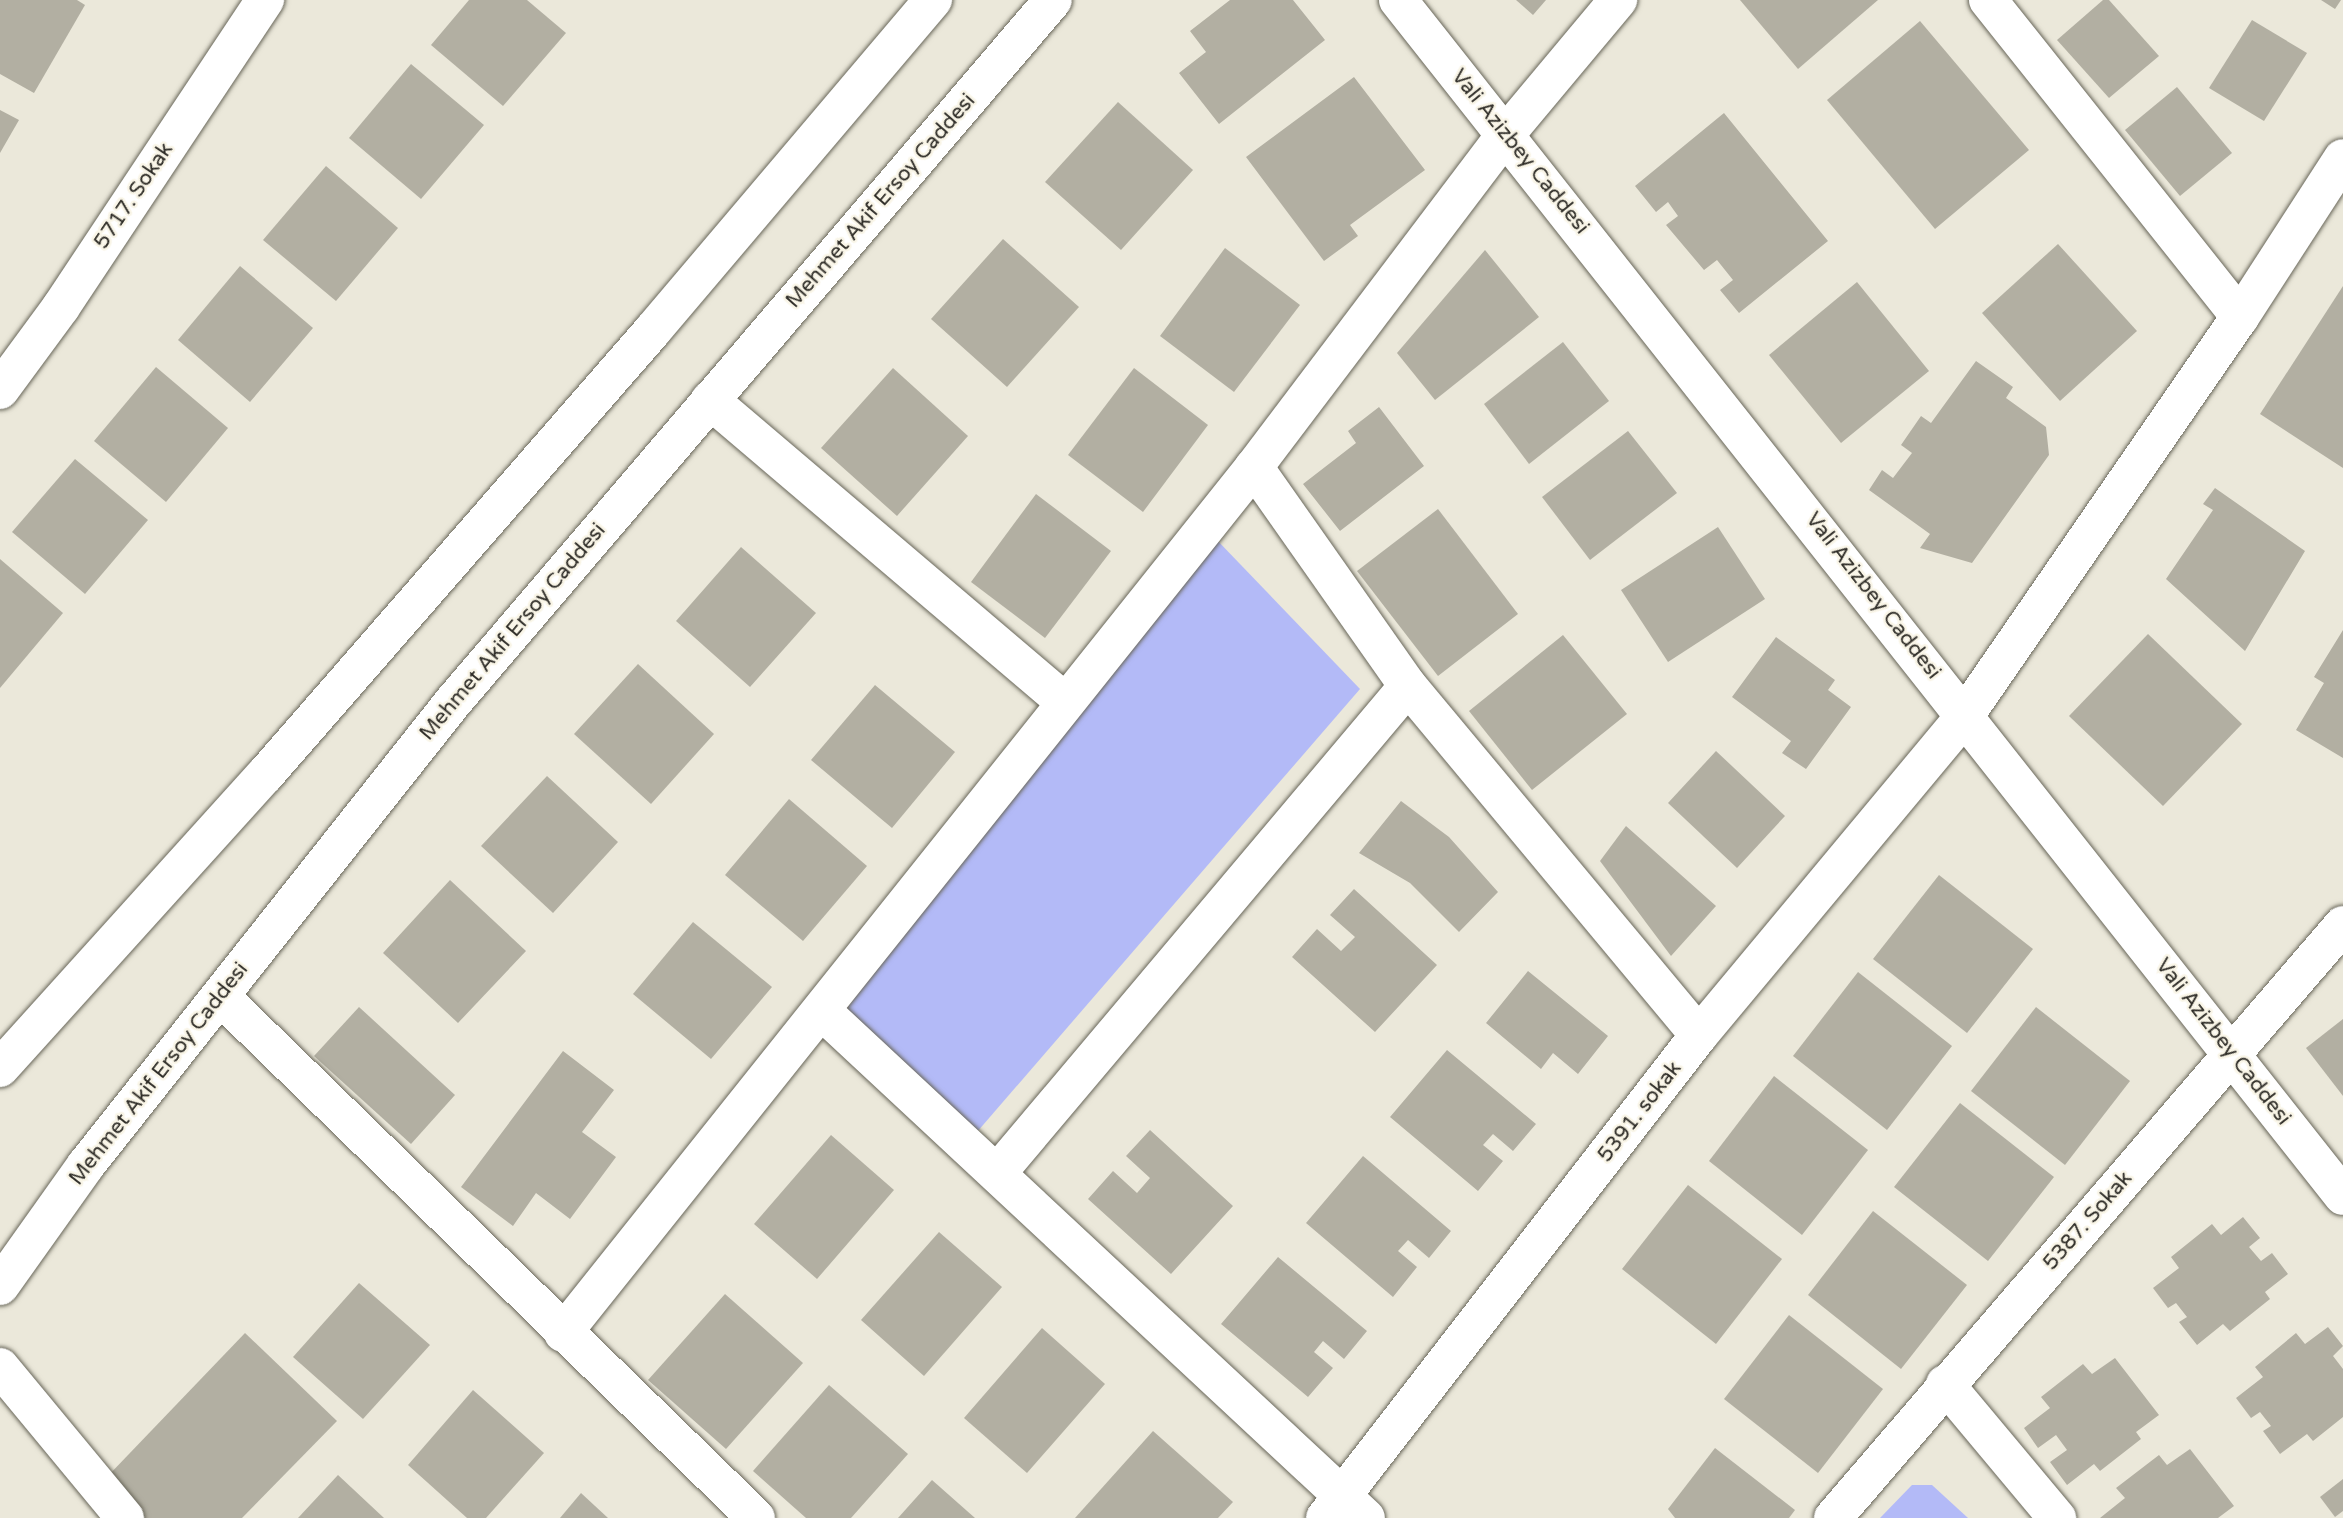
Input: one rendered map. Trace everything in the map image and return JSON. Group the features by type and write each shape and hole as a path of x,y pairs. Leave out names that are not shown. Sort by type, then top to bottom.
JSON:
{"street":[{"name":"5717. Sokak","path":"0,390 61,307 265,0"},
{"path":"0,1068 265,775 653,330 933,0"},
{"name":"Mehmet Akif Ersoy Caddesi","path":"0,1286 86,1165 453,702 1053,0"},
{"name":"Vali Azizbey Caddesi","path":"1398,0 1966,714 2343,1196"},
{"path":"563,1333 823,1012 1065,702 1254,467 1506,134 1618,0"},
{"path":"1988,0 2240,317"},
{"name":"5391. sokak","path":"1345,1511 1699,1035 1966,714 2240,317 2343,159"},
{"path":"710,400 1065,702"},
{"path":"1254,467 1408,686 1699,1035"},
{"path":"999,1171 1408,686"},
{"name":"5387. Sokak","path":"1832,1518 1945,1384 2233,1056 2343,925"},
{"path":"220,996 563,1333 756,1518"},
{"path":"823,1012 999,1171 1345,1511"},
{"path":"0,1367 125,1518"},
{"path":"1945,1384 2057,1518"}],"shaded area":[{"path":"1215,538 1360,689 977,1132 840,1017"},
{"path":"1912,1485 1932,1485 1968,1518 1880,1518"}],"building":[{"path":"0,0 77,0 85,5 34,93 0,74"},
{"path":"469,0 527,0 566,33 503,106 431,45"},
{"path":"1230,0 1293,0 1325,40 1219,124 1179,73 1206,52 1190,31"},
{"path":"1516,0 1546,0 1533,15"},
{"path":"1740,0 1878,0 1798,69"},
{"path":"2103,0 2109,0 2159,56 2109,98 2057,40"},
{"path":"2321,0 2341,0 2335,9"},
{"path":"2252,20 2307,53 2264,121 2209,88"},
{"path":"1920,21 2029,150 1935,229 1827,100"},
{"path":"411,64 484,125 421,199 349,138"},
{"path":"1354,77 1425,170 1350,225 1358,236 1324,261 1246,157"},
{"path":"2177,87 2232,153 2180,196 2125,130"},
{"path":"1118,102 1193,170 1121,250 1045,182"},
{"path":"0,110 19,120 0,153"},
{"path":"1724,113 1828,241 1739,313 1720,290 1733,280 1717,260 1704,270 1666,225 1678,216 1668,202 1656,212 1635,186"},
{"path":"326,166 398,228 336,301 263,240"},
{"path":"1003,239 1079,307 1007,387 931,319"},
{"path":"2058,244 2137,331 2060,401 1982,313"},
{"path":"1225,248 1300,305 1234,392 1160,336"},
{"path":"1485,250 1539,317 1435,400 1397,353"},
{"path":"240,266 313,328 250,402 178,340"},
{"path":"1857,282 1929,371 1841,443 1769,355"},
{"path":"2343,286 2343,468 2260,414"},
{"path":"1563,342 1609,401 1529,464 1484,404"},
{"path":"1976,361 2013,387 2006,398 2046,427 2049,455 1972,563 1920,548 1930,534 1869,490 1882,470 1893,478 1912,453 1901,445 1921,416 1931,423"},
{"path":"156,367 228,428 166,502 94,441"},
{"path":"893,368 968,436 897,516 821,448"},
{"path":"1134,368 1208,425 1143,512 1068,455"},
{"path":"1379,407 1424,466 1340,531 1303,484 1356,443 1348,431"},
{"path":"1628,431 1677,493 1590,560 1542,497"},
{"path":"75,459 148,520 85,594 12,532"},
{"path":"2215,488 2305,551 2245,651 2166,579 2213,510 2203,504"},
{"path":"1036,494 1111,551 1045,638 971,582"},
{"path":"1438,509 1518,614 1438,676 1357,571"},
{"path":"1718,527 1765,599 1668,662 1621,590"},
{"path":"741,547 816,613 750,687 676,621"},
{"path":"0,559 63,613 0,688"},
{"path":"2343,630 2343,758 2296,730 2324,683 2314,677"},
{"path":"2148,634 2242,724 2163,806 2069,716"},
{"path":"1563,635 1627,714 1532,790 1469,711"},
{"path":"1776,637 1835,680 1828,690 1851,707 1806,769 1782,753 1791,741 1732,697"},
{"path":"638,664 714,734 651,804 574,734"},
{"path":"875,685 955,752 892,828 811,760"},
{"path":"1716,751 1785,816 1737,868 1668,803"},
{"path":"547,776 618,842 553,913 481,846"},
{"path":"789,799 867,866 803,941 725,875"},
{"path":"1401,801 1449,837 1498,892 1459,932 1410,883 1359,853"},
{"path":"1626,826 1716,906 1671,956 1600,861"},
{"path":"1939,875 2033,949 1967,1033 1873,959"},
{"path":"450,880 526,951 458,1023 383,953"},
{"path":"1354,889 1437,965 1375,1032 1292,957 1317,929 1341,951 1355,937 1330,915"},
{"path":"693,922 772,987 711,1059 633,994"},
{"path":"1528,971 1608,1036 1578,1074 1553,1053 1541,1069 1486,1023"},
{"path":"1858,972 1952,1046 1887,1130 1793,1056"},
{"path":"359,1007 455,1095 411,1144 314,1056"},
{"path":"2036,1007 2130,1081 2065,1165 1971,1091"},
{"path":"2343,1019 2343,1096 2306,1048"},
{"path":"1447,1050 1536,1124 1513,1151 1493,1134 1483,1145 1503,1161 1478,1191 1390,1117"},
{"path":"563,1051 614,1090 582,1132 616,1157 570,1219 536,1193 513,1226 461,1187"},
{"path":"1774,1076 1868,1150 1802,1235 1709,1161"},
{"path":"1960,1103 2054,1177 1988,1261 1894,1187"},
{"path":"1150,1130 1233,1206 1171,1274 1088,1199 1113,1171 1137,1193 1150,1178 1126,1156"},
{"path":"831,1135 894,1190 817,1279 754,1224"},
{"path":"1363,1156 1451,1231 1429,1258 1408,1240 1398,1251 1417,1267 1393,1297 1306,1223"},
{"path":"1688,1185 1782,1259 1716,1344 1622,1269"},
{"path":"1873,1211 1967,1285 1901,1369 1808,1295"},
{"path":"2243,1217 2260,1238 2249,1247 2261,1261 2272,1253 2288,1274 2265,1292 2270,1299 2230,1331 2223,1324 2197,1345 2179,1322 2187,1317 2176,1303 2168,1308 2153,1288 2179,1268 2171,1257 2212,1224 2221,1235"},
{"path":"939,1232 1002,1287 924,1376 861,1320"},
{"path":"1278,1257 1367,1331 1344,1359 1323,1341 1314,1352 1333,1368 1308,1397 1221,1324"},
{"path":"359,1283 430,1345 363,1419 293,1357"},
{"path":"725,1294 803,1363 726,1449 648,1380"},
{"path":"1789,1315 1883,1389 1818,1473 1724,1399"},
{"path":"2328,1327 2343,1346 2333,1356 2343,1369 2343,1417 2313,1441 2307,1434 2280,1454 2263,1431 2271,1426 2260,1412 2251,1418 2236,1398 2263,1377 2255,1367 2296,1333 2305,1344"},
{"path":"1042,1328 1105,1384 1027,1473 964,1418"},
{"path":"245,1333 337,1421 242,1518 145,1518 105,1479"},
{"path":"2115,1358 2159,1415 2136,1432 2141,1439 2100,1471 2094,1464 2067,1485 2050,1462 2067,1450 2056,1435 2038,1448 2024,1428 2050,1408 2041,1397 2083,1364 2092,1374"},
{"path":"829,1385 908,1454 851,1518 806,1518 753,1471"},
{"path":"473,1390 544,1453 486,1518 467,1518 408,1465"},
{"path":"1153,1431 1233,1502 1218,1518 1075,1518"},
{"path":"1715,1448 1795,1510 1789,1518 1675,1518 1668,1509"},
{"path":"2190,1449 2234,1506 2218,1518 2100,1518 2125,1498 2116,1488 2159,1455 2167,1465"},
{"path":"338,1475 384,1518 298,1518"},
{"path":"2343,1479 2343,1511 2335,1517 2320,1497"},
{"path":"932,1480 975,1518 898,1518"},
{"path":"581,1493 608,1518 560,1518"}]}
